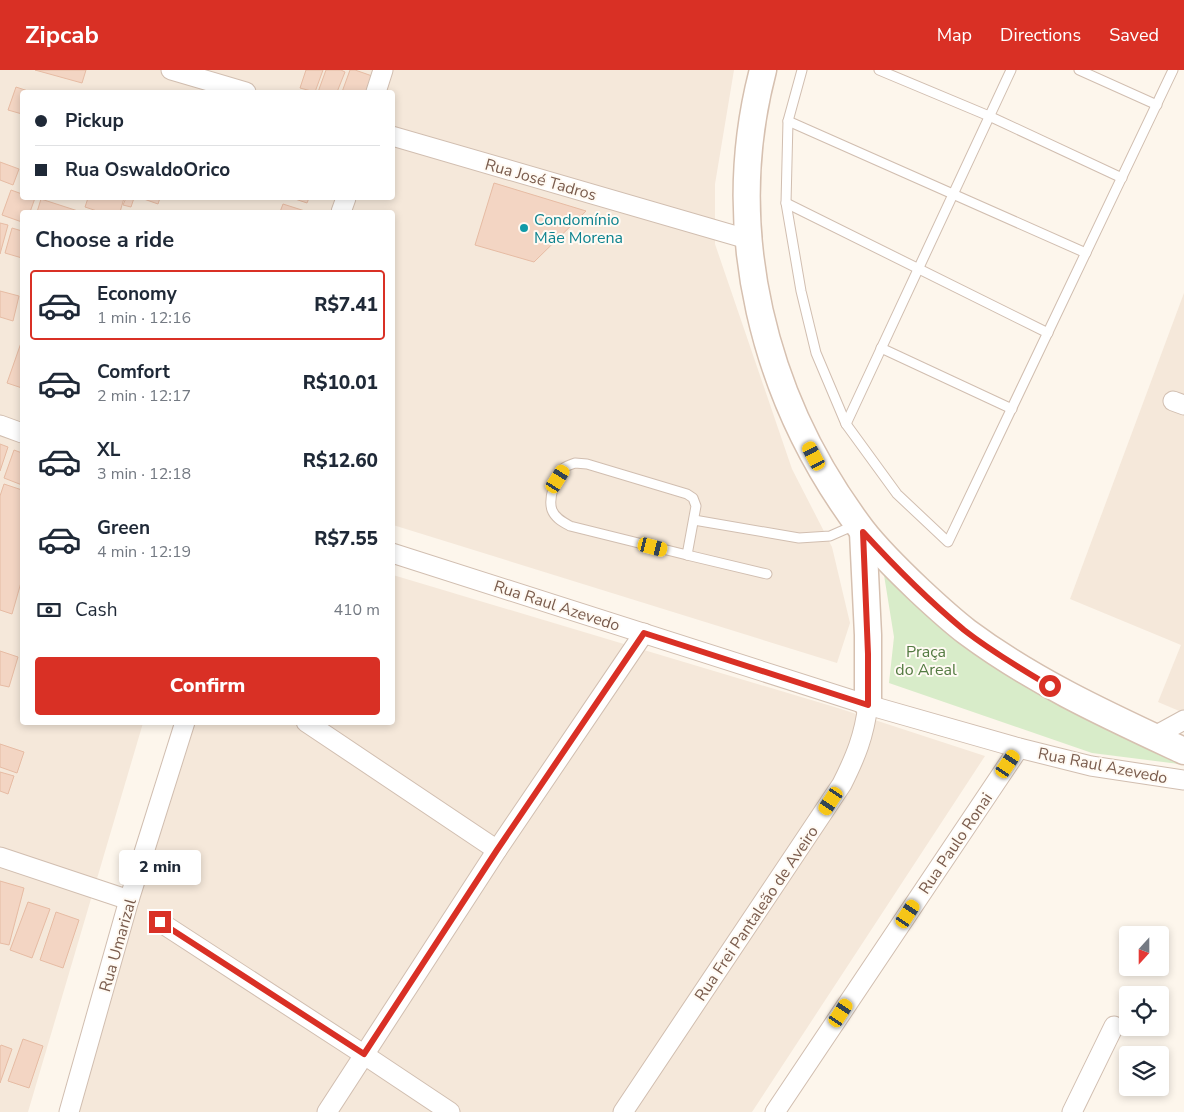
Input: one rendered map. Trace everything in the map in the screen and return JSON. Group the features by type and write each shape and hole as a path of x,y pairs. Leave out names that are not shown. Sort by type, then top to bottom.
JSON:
{"street":[{"path":"171,70 239,90"},
{"path":"377,90 383,70"},
{"path":"763,70 756,97 747,171 747,239 759,312 770,353 785,395 821,469 860,528 894,566 965,630 1005,659 1050,686 1184,751"},
{"name":"Rua José Tadros","path":"395,137 747,239"},
{"path":"0,425 20,432"},
{"path":"860,528 868,654 868,705"},
{"name":"Rua Raul Azevedo","path":"395,554 868,705 1019,748 1091,766 1184,780"},
{"path":"327,1112 497,850 644,633"},
{"name":"Rua Frei Pantaleão de Aveiro","path":"623,1112 842,784 855,759 864,731 868,705"},
{"path":"1153,737 1184,720"},
{"name":"Rua Umarizal","path":"70,1112 129,900 185,725"},
{"path":"310,725 497,850"},
{"name":"Rua Paulo Ronai","path":"775,1112 1019,748"},
{"path":"0,857 129,900"},
{"path":"160,922 450,1112"},
{"path":"1072,1112 1114,1026"}],"lane":[{"path":"802,70 788,121 786,203 801,291 816,353 846,424 897,494 948,542 1174,70"},
{"path":"879,70 989,116 1122,178"},
{"path":"846,424 1011,70"},
{"path":"1079,70 1157,105"},
{"path":"788,121 1086,253"},
{"path":"786,203 1048,332"},
{"path":"881,348 1012,409"},
{"path":"687,555 696,506 693,498 687,494 588,464 575,463 564,468 550,500 552,512 560,521 570,526 687,555 767,574"},
{"path":"694,520 799,538 830,536 860,528"}],"shaded area":[{"path":"0,70 734,70 715,184 715,244 792,469 832,547 850,623 837,663 395,526 395,210 20,210 20,725 142,725 28,1112 0,1112"},
{"path":"1184,293 1184,713 1158,702 1181,645 1070,599"},
{"path":"395,576 838,708 985,756 752,1112 74,1112 140,886 192,725 395,725"}],"green space":[{"name":"Praça do Areal","path":"884,575 940,628 1179,764 1092,753 889,683 894,637"}],"building":[{"path":"35,70 86,70 82,83"},
{"path":"306,70 323,70 316,90 300,88"},
{"path":"326,70 341,70 345,72 338,90 319,90"},
{"path":"350,70 375,77 370,90 343,90"},
{"path":"16,87 25,90 20,90 20,113 8,110"},
{"path":"0,162 19,169 13,185 0,180"},
{"name":"Condomínio Mãe Morena","path":"494,183 586,211 534,262 475,245"},
{"path":"11,190 20,193 20,200 34,200 31,210 20,210 20,221 2,215"},
{"path":"41,200 44,200 75,210 38,210"},
{"path":"87,200 123,200 121,210 94,210 85,207"},
{"path":"125,200 133,200 131,207 123,205"},
{"path":"147,200 159,200 158,204"},
{"path":"283,204 302,210 281,210"},
{"path":"0,223 8,225 0,254"},
{"path":"12,228 20,230 20,257 5,253"},
{"path":"0,291 19,296 13,321 0,317"},
{"path":"20,346 20,387 7,383"},
{"path":"0,444 8,447 0,471"},
{"path":"14,450 20,452 20,484 4,478"},
{"path":"4,484 20,489 20,586 12,614 0,610 0,496"},
{"path":"0,651 18,657 9,687 0,685"},
{"path":"0,744 24,752 17,773 0,767"},
{"path":"0,772 14,776 8,794 0,791"},
{"path":"0,881 24,888 9,945 0,943"},
{"path":"28,902 50,909 32,958 10,950"},
{"path":"56,912 79,920 63,968 40,960"},
{"path":"23,1039 43,1046 29,1088 8,1081"},
{"path":"1,1045 12,1049 0,1083 0,1047"}],"place":[{"name":"Condomínio Mãe Morena","path":"524,228"}],"route":[{"path":"160,922 364,1054 497,850 644,633 868,705 868,635 863,532 894,566 965,630 1005,659 1050,686"}]}
